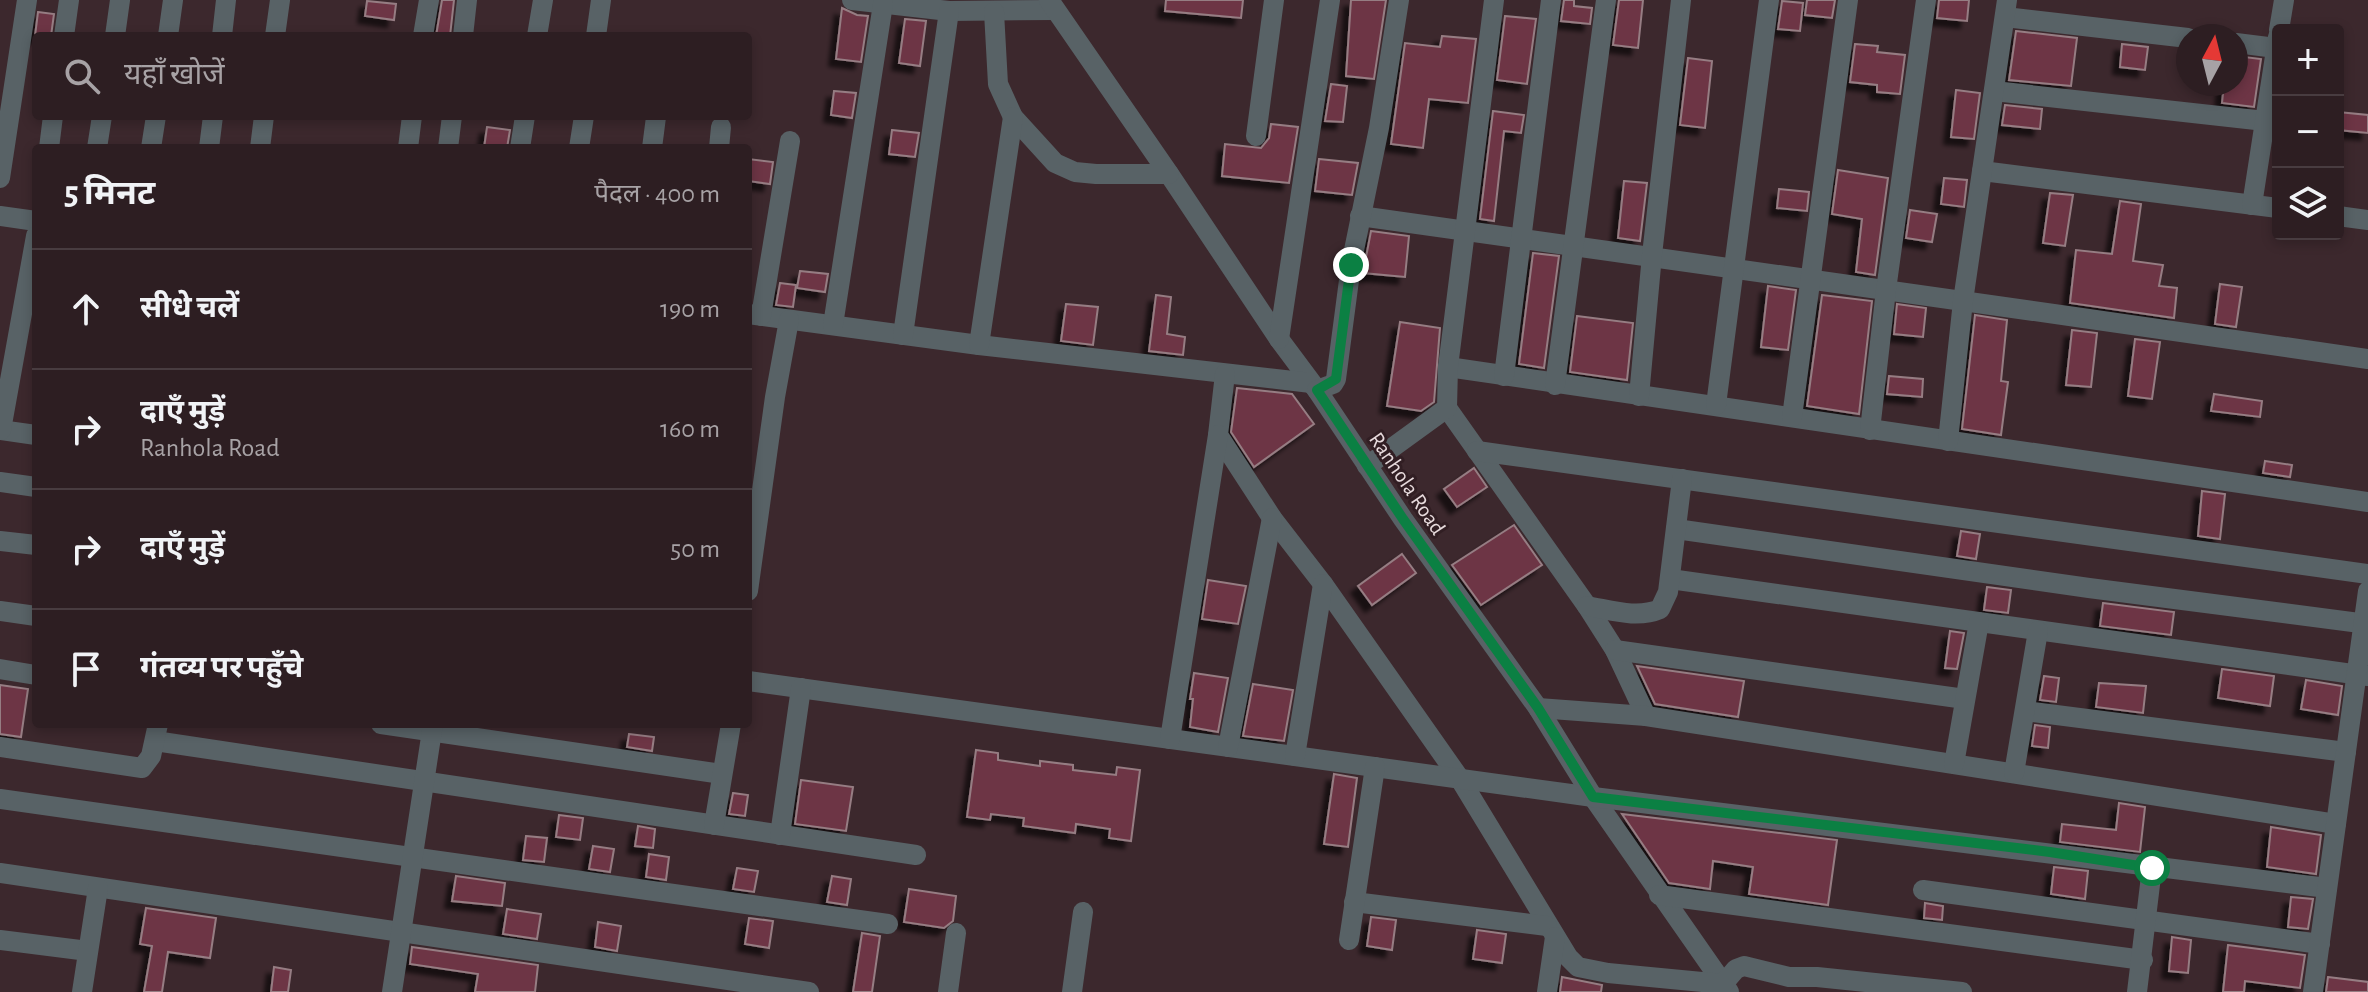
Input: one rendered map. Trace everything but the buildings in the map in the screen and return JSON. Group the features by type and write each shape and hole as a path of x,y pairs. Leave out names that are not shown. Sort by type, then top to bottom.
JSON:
{"street":[{"path":"0,178 27,0"},
{"path":"65,32 69,0"},
{"path":"116,32 120,0"},
{"path":"169,32 173,0"},
{"path":"222,32 226,0"},
{"path":"276,32 280,0"},
{"path":"424,32 429,0"},
{"path":"463,32 467,0"},
{"path":"538,32 543,0"},
{"path":"597,32 601,0"},
{"path":"852,0 949,11 994,12 1052,5"},
{"path":"1256,136 1274,0"},
{"path":"1279,339 1330,0"},
{"path":"790,141 755,315 1314,386 1336,379 1360,216 1379,128 1399,0"},
{"path":"1494,0 1448,367 1447,408 1587,606 1615,650 1646,716"},
{"path":"1504,376 1551,0"},
{"path":"1555,385 1606,0"},
{"path":"1639,396 1681,0"},
{"path":"1716,405 1769,0"},
{"path":"1792,417 1848,0"},
{"path":"1870,430 1926,0"},
{"path":"2280,24 2284,0"},
{"path":"833,325 883,4"},
{"name":"Ranhola Road","path":"1052,5 1279,339 1538,708 1593,797 1726,988"},
{"path":"1948,441 1963,301 2006,8 2176,36"},
{"path":"903,335 949,11"},
{"path":"994,12 998,84 1013,117 1055,163 1075,172 1169,174"},
{"path":"2248,42 2272,39"},
{"path":"2252,205 2272,76"},
{"path":"1994,91 2265,121"},
{"path":"979,345 1013,117"},
{"path":"50,144 52,120"},
{"path":"98,144 101,120"},
{"path":"152,144 155,120"},
{"path":"210,144 212,120"},
{"path":"260,144 264,120"},
{"path":"408,144 412,120"},
{"path":"448,144 452,120"},
{"path":"521,144 524,120"},
{"path":"580,144 583,120"},
{"path":"653,144 656,120"},
{"path":"719,144 721,127"},
{"path":"1982,171 2272,207"},
{"path":"0,216 32,220"},
{"path":"1360,216 1652,255 2368,359"},
{"path":"2344,217 2368,220"},
{"path":"32,258 1,430 32,434"},
{"path":"752,562 789,320"},
{"path":"1448,367 2368,502"},
{"path":"1170,739 1225,374"},
{"path":"1367,466 1447,408"},
{"path":"1218,435 1272,518 1323,584 1460,779 1551,932 1578,967 1606,982 1726,988 1736,969 1744,966 1789,977 1817,977 1962,992"},
{"path":"1477,451 2368,574"},
{"path":"1587,606 1631,613 1650,613 1660,609 1666,600 1670,579 1682,479"},
{"path":"0,482 32,486"},
{"path":"1228,747 1272,518"},
{"path":"1676,529 2366,624"},
{"path":"0,541 32,545"},
{"path":"1670,579 2362,675"},
{"path":"1295,756 1323,584"},
{"path":"2313,992 2346,752 2362,675 2368,591"},
{"path":"0,611 32,615"},
{"path":"1954,764 1979,622"},
{"path":"2014,773 2038,631"},
{"path":"1615,650 1965,699"},
{"path":"0,669 32,674"},
{"path":"752,682 1593,797 2327,888"},
{"path":"780,835 801,688"},
{"path":"1538,708 1646,716 2336,824"},
{"path":"2025,711 2346,752"},
{"path":"392,992 433,728 722,774"},
{"path":"714,825 730,728"},
{"path":"0,747 142,768 151,756 157,732 424,782 916,855"},
{"path":"1349,940 1375,767"},
{"path":"0,799 888,924"},
{"path":"2137,992 2152,868"},
{"path":"0,873 809,992"},
{"path":"82,992 98,888"},
{"path":"1923,890 2320,944"},
{"path":"1659,895 2143,960"},
{"path":"1354,902 1551,932"},
{"path":"1072,992 1083,912"},
{"path":"1547,992 1551,932"},
{"path":"948,992 956,933"},
{"path":"0,940 88,951"}],"route":[{"path":"1351,265 1336,379 1333,384 1317,390 1403,519 1538,708 1593,797 2050,852 2152,868"}]}
